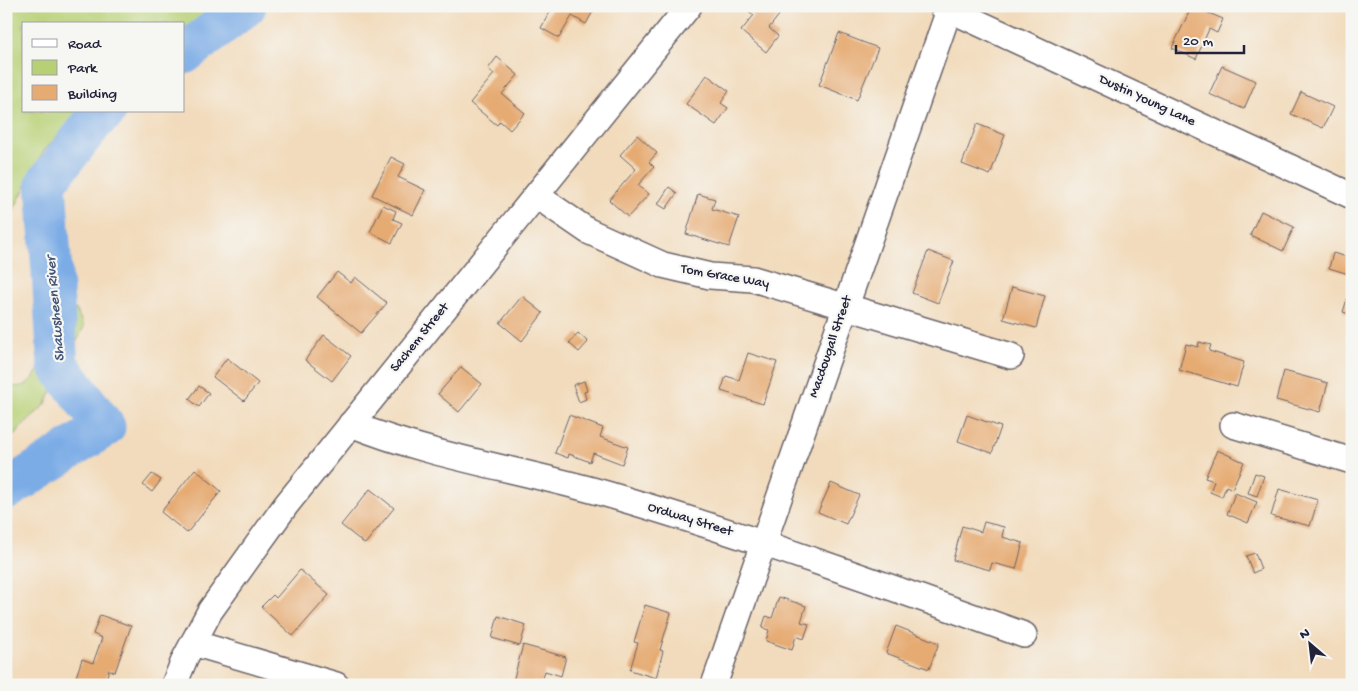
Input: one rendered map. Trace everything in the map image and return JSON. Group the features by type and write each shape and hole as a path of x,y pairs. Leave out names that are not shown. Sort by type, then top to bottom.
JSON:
{"street":[{"name":"Sachem Street","path":"174,685 193,643 225,590 286,505 689,6"},
{"name":"Dustin Young Lane","path":"945,8 1352,196"},
{"name":"Macdougall Street","path":"714,685 845,306 945,8"},
{"name":"Tom Grace Way","path":"536,196 588,231 663,265 710,276 753,279 1011,356"},
{"name":"Ordway Street","path":"351,424 379,435 441,453 612,496 762,542 1024,635"},
{"path":"1233,425 1352,461"},
{"path":"193,643 336,685"}],"green space":[{"path":"6,6 229,6 193,44 185,48 185,22 22,22 22,112 78,112 43,152 6,225"},
{"path":"76,309 84,327 45,405 15,435 6,440 6,387 22,386 30,381 42,363 61,326"}],"building":[{"path":"553,6 596,6 586,24 572,16 559,38 541,28"},
{"path":"750,6 786,6 769,28 778,36 766,52 741,31 754,15 747,10"},
{"path":"1192,6 1223,19 1217,33 1209,29 1196,59 1172,48"},
{"path":"839,33 878,48 857,100 819,85"},
{"path":"497,57 518,75 502,94 525,113 510,130 500,121 497,125 470,103 494,74 488,69"},
{"path":"1222,66 1256,81 1244,109 1209,94"},
{"path":"707,75 729,91 721,103 728,108 716,125 686,104"},
{"path":"1301,92 1333,107 1323,128 1291,114"},
{"path":"977,124 1005,135 990,175 962,164"},
{"path":"637,135 657,153 649,162 654,167 638,185 649,194 628,217 609,200 636,169 620,155"},
{"path":"391,157 405,164 398,177 425,190 413,215 372,195"},
{"path":"669,187 677,193 666,209 658,204"},
{"path":"698,194 715,199 712,209 739,217 729,247 686,234"},
{"path":"383,205 396,211 393,219 402,223 392,243 370,232"},
{"path":"1261,211 1294,227 1283,251 1250,235"},
{"path":"1352,242 1352,275 1329,268 1333,253 1347,257"},
{"path":"928,251 954,261 938,303 912,293"},
{"path":"337,272 351,283 355,277 387,303 361,333 317,297"},
{"path":"1012,287 1045,296 1036,328 1003,319"},
{"path":"522,296 543,313 522,341 500,323"},
{"path":"1347,299 1352,300 1352,315 1343,312"},
{"path":"578,333 588,342 579,352 569,343"},
{"path":"324,335 351,356 332,381 305,360"},
{"path":"1199,342 1211,345 1209,351 1244,362 1237,387 1179,370 1186,344 1198,347"},
{"path":"748,353 777,362 763,404 721,391 726,376 739,380"},
{"path":"227,358 258,383 244,401 213,377"},
{"path":"461,367 482,384 459,412 438,394"},
{"path":"1284,371 1328,383 1320,412 1276,400"},
{"path":"584,381 587,391 584,392 586,399 579,402 573,385"},
{"path":"199,386 209,393 199,407 189,399"},
{"path":"569,415 603,428 600,437 628,447 622,464 593,453 590,462 569,454 568,458 555,453"},
{"path":"967,415 1001,427 992,453 958,441"},
{"path":"1217,450 1244,462 1232,489 1226,486 1222,497 1210,492 1214,481 1205,478"},
{"path":"195,469 221,491 187,533 161,512"},
{"path":"1255,473 1264,476 1257,496 1248,493"},
{"path":"152,474 161,480 152,492 143,485"},
{"path":"831,483 859,495 846,524 818,512"},
{"path":"370,489 394,508 365,544 341,525"},
{"path":"1279,489 1318,500 1310,526 1271,516"},
{"path":"1235,493 1257,502 1248,523 1227,514"},
{"path":"984,522 1004,527 1002,537 1023,543 1016,569 992,563 990,570 953,560 962,526 981,532"},
{"path":"1255,553 1261,569 1253,573 1246,556"},
{"path":"300,570 329,595 293,636 261,607 273,595 276,598"},
{"path":"779,597 806,606 801,622 809,624 804,639 796,636 792,650 766,641 769,630 762,628 766,616 772,618"},
{"path":"645,605 671,613 660,650 663,651 656,678 630,670 638,643 634,642"},
{"path":"100,615 131,626 115,672 109,670 104,685 89,685 75,680 82,659 93,663 102,638 93,634"},
{"path":"498,616 526,625 520,646 492,638"},
{"path":"896,626 939,643 929,669 886,653"},
{"path":"523,645 566,657 561,676 545,671 541,685 512,685"}],"waterway":[{"name":"Shawsheen River","path":"185,53 246,6"},
{"name":"Shawsheen River","path":"6,490 105,427 58,365 46,183 96,119 105,112"}]}
